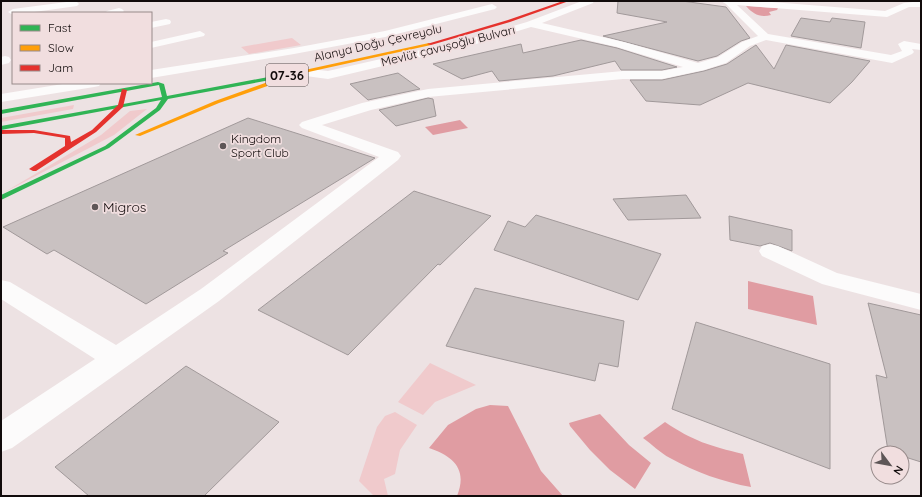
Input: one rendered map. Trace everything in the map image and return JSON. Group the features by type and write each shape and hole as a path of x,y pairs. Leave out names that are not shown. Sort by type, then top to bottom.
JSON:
{"main road":[{"name":"Alanya Doğu Çevreyolu","path":"1,128 165,99 395,52 474,32 544,10 567,1"},
{"name":"Alanya Doğu Çevreyolu","path":"288,62 424,33 497,9"},
{"path":"1,198 107,147 217,102 302,72"},
{"path":"1,112 165,83 165,99 158,109 107,147"},
{"path":"28,172 94,131 121,106 124,90"},
{"path":"1,132 32,129 52,132 68,137 68,148"}],"street":[{"name":"Mevlüt çavuşoğlu Bulvarı","path":"302,72 328,75 472,42 531,24 590,1"},
{"path":"726,1 887,14 903,4 913,2"},
{"path":"726,1 765,37"},
{"path":"465,3 497,9"},
{"path":"5,4 13,12"},
{"path":"21,12 74,4"},
{"path":"152,74 178,61 294,51 385,34 497,9"},
{"path":"887,14 893,25"},
{"path":"152,25 166,22"},
{"path":"531,24 620,44 700,67"},
{"path":"152,45 200,34"},
{"path":"1,438 210,295 392,156 306,125 367,106 428,93 623,75 662,75 700,67 722,60 746,44 765,37 892,59 908,52 902,41 921,47"},
{"path":"152,45 178,61"},
{"path":"152,67 235,52"},
{"path":"1,98 88,84"},
{"path":"770,252 830,279 921,302"},
{"path":"1,288 117,359"}],"shaded area":[{"path":"746,6 778,8 777,10 769,12 771,15 760,16"},
{"path":"292,38 301,45 249,54 241,47"},
{"path":"74,105 73,109 1,122 1,118"},
{"path":"147,109 114,135 3,193 101,135 130,111"},
{"path":"460,120 468,128 433,135 425,127"},
{"path":"748,281 813,296 817,325 748,309"},
{"path":"430,363 476,385 435,402 423,415 398,402"},
{"path":"490,405 508,406 541,471 563,496 457,496 461,478 456,465 445,455 429,448 448,425 476,409"},
{"path":"395,412 417,425 400,450 395,474 384,479 388,496 374,496 359,481 377,427 385,416"},
{"path":"600,414 629,445 651,463 635,489 610,470 590,450 570,426 569,423"},
{"path":"665,422 684,434 702,442 743,454 751,487 720,479 689,468 666,456 643,438"}],"building":[{"path":"618,1 682,1 726,7 750,38 741,41 717,56 698,61 603,36 667,22 617,13"},
{"path":"801,18 830,22 832,18 865,22 861,48 791,36"},
{"path":"581,40 617,48 677,67 662,70 621,70 615,61 553,76 499,81 492,71 462,79 433,64 521,44 523,53"},
{"path":"756,45 774,69 786,45 870,61 852,82 830,103 748,83 700,105 646,101 630,80 662,80 704,71 727,64"},
{"path":"398,73 420,89 368,100 350,84"},
{"path":"428,98 433,99 436,116 396,126 379,110"},
{"path":"248,118 375,158 223,251 228,253 146,304 54,250 47,254 3,227"},
{"path":"414,191 491,216 440,265 438,264 348,355 258,310"},
{"path":"686,195 701,218 628,220 613,199"},
{"path":"536,215 661,254 638,300 494,250 508,221 525,227"},
{"path":"729,216 792,230 792,251 770,243 760,246 730,240"},
{"path":"475,288 624,321 618,367 599,363 595,381 446,346"},
{"path":"868,303 921,315 921,462 910,459 910,445 887,445 876,375 887,378"},
{"path":"696,322 830,364 830,469 672,409"},
{"path":"186,366 279,422 204,496 89,496 55,467"}],"traffic: fast":[{"path":"1,128 279,77"},
{"path":"1,112 158,84"},
{"path":"1,198 107,147 158,109 165,99 161,84"}],"traffic: slow":[{"path":"279,77 429,44"},
{"path":"138,135 217,102 302,72"}],"traffic: jam":[{"path":"429,44 509,21 567,1"},
{"path":"33,169 94,131 121,106 124,90"},
{"path":"1,132 18,131 51,133 68,137 68,148"}],"place":[{"name":"Kingdom Sport Club","path":"223,146"},
{"name":"Migros","path":"95,207"}]}
